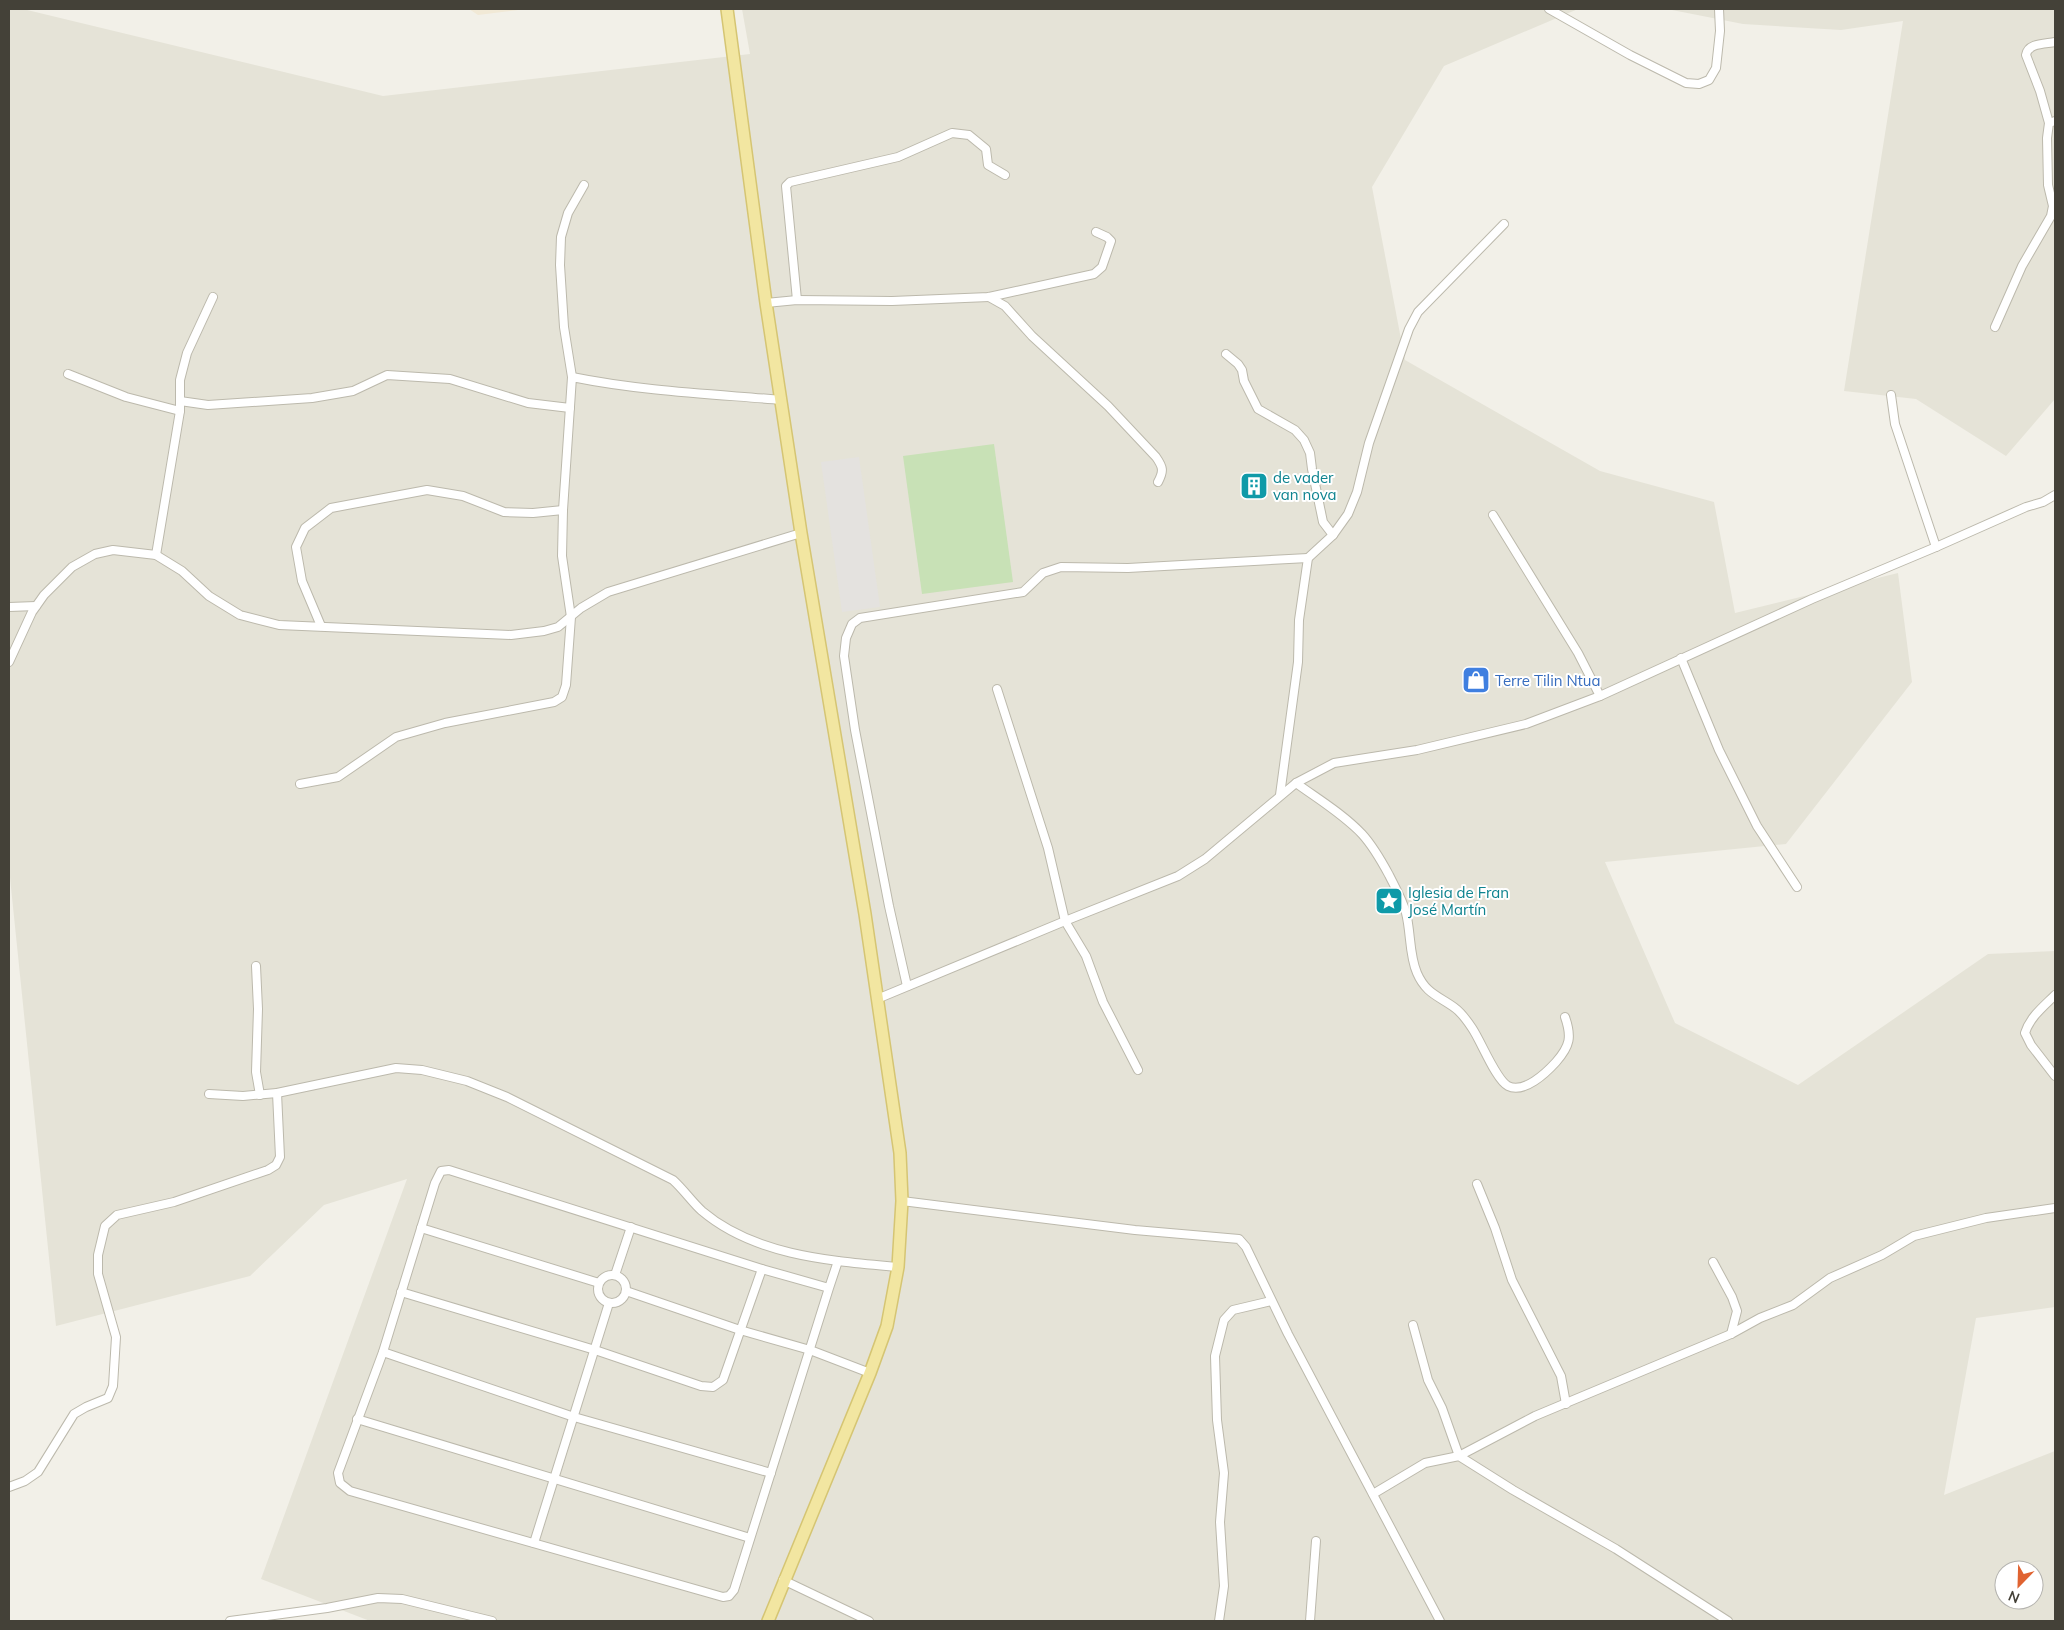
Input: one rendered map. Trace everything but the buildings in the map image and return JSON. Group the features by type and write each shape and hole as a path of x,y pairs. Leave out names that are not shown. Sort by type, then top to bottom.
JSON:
{"main road":[{"path":"728,9 766,303 900,1153 902,1201 898,1267 887,1326 870,1373 783,1580 768,1621"}],"street":[{"path":"1548,9 1630,55 1686,83 1699,84 1709,80 1716,68 1720,30 1719,9"},
{"path":"1995,327 2022,266 2051,216 2053,206 2048,185 2048,138 2052,122 2026,55 2028,49 2032,46 2055,42"},
{"path":"797,300 786,186 790,182 898,157 952,133 969,135 986,149 988,165 1004,175"},
{"path":"300,784 338,777 396,738 445,723 554,702 562,697 566,685 571,617 562,556 563,510 572,377 564,327 560,265 561,236 568,213 584,185"},
{"path":"907,986 854,730 844,656 846,638 852,624 860,618 1023,592 1043,573 1061,567 1128,568 1308,558 1334,535 1348,514 1358,492 1369,443 1409,329 1418,312 1504,224"},
{"path":"766,303 797,300 892,301 989,297 1094,274 1102,267 1110,241 1107,237 1096,232"},
{"path":"156,555 180,411 180,380 187,353 213,297"},
{"path":"989,297 1005,306 1032,336 1108,406 1156,457 1162,466 1162,474 1158,482"},
{"path":"1226,354 1242,370 1244,380 1258,409 1295,430 1304,440 1310,453 1323,522 1334,535"},
{"path":"68,374 126,397 180,411"},
{"path":"180,401 208,405 312,398 353,391 387,375 450,378 528,403 570,408"},
{"path":"572,377 598,382 687,392 782,400"},
{"path":"1891,395 1895,424 1936,547"},
{"path":"322,626 302,581 296,547 305,528 331,508 427,490 463,496 504,512 533,514 563,510"},
{"path":"877,999 1178,876 1205,860 1296,783 1334,763 1417,750 1526,724 1600,696 1812,598 1936,547 2026,507 2043,502 2055,495"},
{"path":"1493,515 1578,653 1600,696"},
{"path":"9,662 36,606 72,566 95,554 113,550 156,555 182,570 209,596 240,615 279,624 511,635 544,632 558,627 581,608 608,592 801,533"},
{"path":"1280,795 1298,662 1299,620 1308,558"},
{"path":"9,607 36,606"},
{"path":"1681,658 1719,750 1757,826 1797,888"},
{"path":"997,689 1048,848 1065,921 1086,956 1103,1002 1138,1070"},
{"path":"1296,783 1337,813 1363,836 1389,875 1406,912 1416,971 1422,982 1430,993 1456,1009 1473,1028 1501,1079 1508,1086 1519,1087 1532,1082 1549,1070 1558,1060 1567,1046 1570,1032 1565,1017"},
{"path":"256,966 258,1009 256,1072 260,1095"},
{"path":"2055,996 2036,1014 2025,1033 2031,1045 2055,1076"},
{"path":"208,1094 260,1095 277,1093 396,1068 422,1070 467,1081 507,1097 673,1180 702,1210 731,1230 766,1245 809,1257 898,1267"},
{"path":"9,1487 25,1481 38,1472 74,1414 108,1398 113,1386 116,1338 98,1274 98,1255 105,1226 117,1215 174,1202 268,1170 276,1165 280,1157 277,1093"},
{"path":"829,1288 762,1269 631,1226 448,1170 441,1171 421,1228 383,1352 338,1473 340,1483 350,1491 724,1598 729,1596 734,1590 838,1261"},
{"path":"1477,1184 1495,1228 1512,1280 1561,1376 1566,1404"},
{"path":"902,1201 1136,1230 1222,1236 1239,1239 1253,1259 1271,1301 1440,1621"},
{"path":"1373,1494 1425,1463 1459,1456 1535,1416 1730,1334 1760,1318 1793,1305 1830,1278 1882,1254 1914,1236 1986,1218 2055,1208"},
{"path":"615,1275 631,1226"},
{"path":"421,1228 599,1283"},
{"path":"1713,1262 1732,1297 1737,1311 1730,1334"},
{"path":"401,1292 595,1350 701,1386 713,1387 723,1380 762,1269"},
{"path":"615,1275 622,1279 626,1291 625,1296 618,1302 609,1303 599,1295 599,1283 606,1276 615,1275"},
{"path":"626,1291 740,1330 810,1350 870,1373"},
{"path":"1219,1621 1224,1586 1220,1522 1224,1473 1217,1420 1215,1356 1224,1320 1233,1310 1271,1301"},
{"path":"534,1543 609,1303"},
{"path":"1413,1325 1428,1380 1442,1408 1459,1456 1513,1490 1616,1549 1728,1621"},
{"path":"383,1352 574,1417 770,1473"},
{"path":"357,1419 750,1538"},
{"path":"1310,1621 1316,1541"},
{"path":"783,1580 869,1621"},
{"path":"230,1621 326,1608 378,1598 402,1599 492,1621"}],"shaded area":[{"path":"9,9 23,9 383,96 750,54 742,9 1578,9 1444,66 1372,187 1405,360 1600,471 1714,502 1735,613 1898,573 1912,682 1786,844 1605,862 1675,1023 1798,1085 1988,954 2055,951 2055,1307 1976,1318 1944,1495 2055,1451 2055,1621 370,1621 261,1579 407,1179 324,1205 250,1276 56,1326 9,868"},
{"path":"469,9 527,9 478,15"},
{"path":"1667,9 2055,9 2055,399 2006,456 1916,399 1844,391 1903,21 1841,30 1743,24"},
{"path":"859,457 880,607 842,612 821,462"}],"green space":[{"path":"994,444 1013,582 922,594 903,456"}],"place":[{"name":"de vader van nova","path":"1254,486"},
{"name":"Terre Tilin Ntua","path":"1476,680"},
{"name":"Iglesia de Fran José Martín","path":"1389,901"}]}
